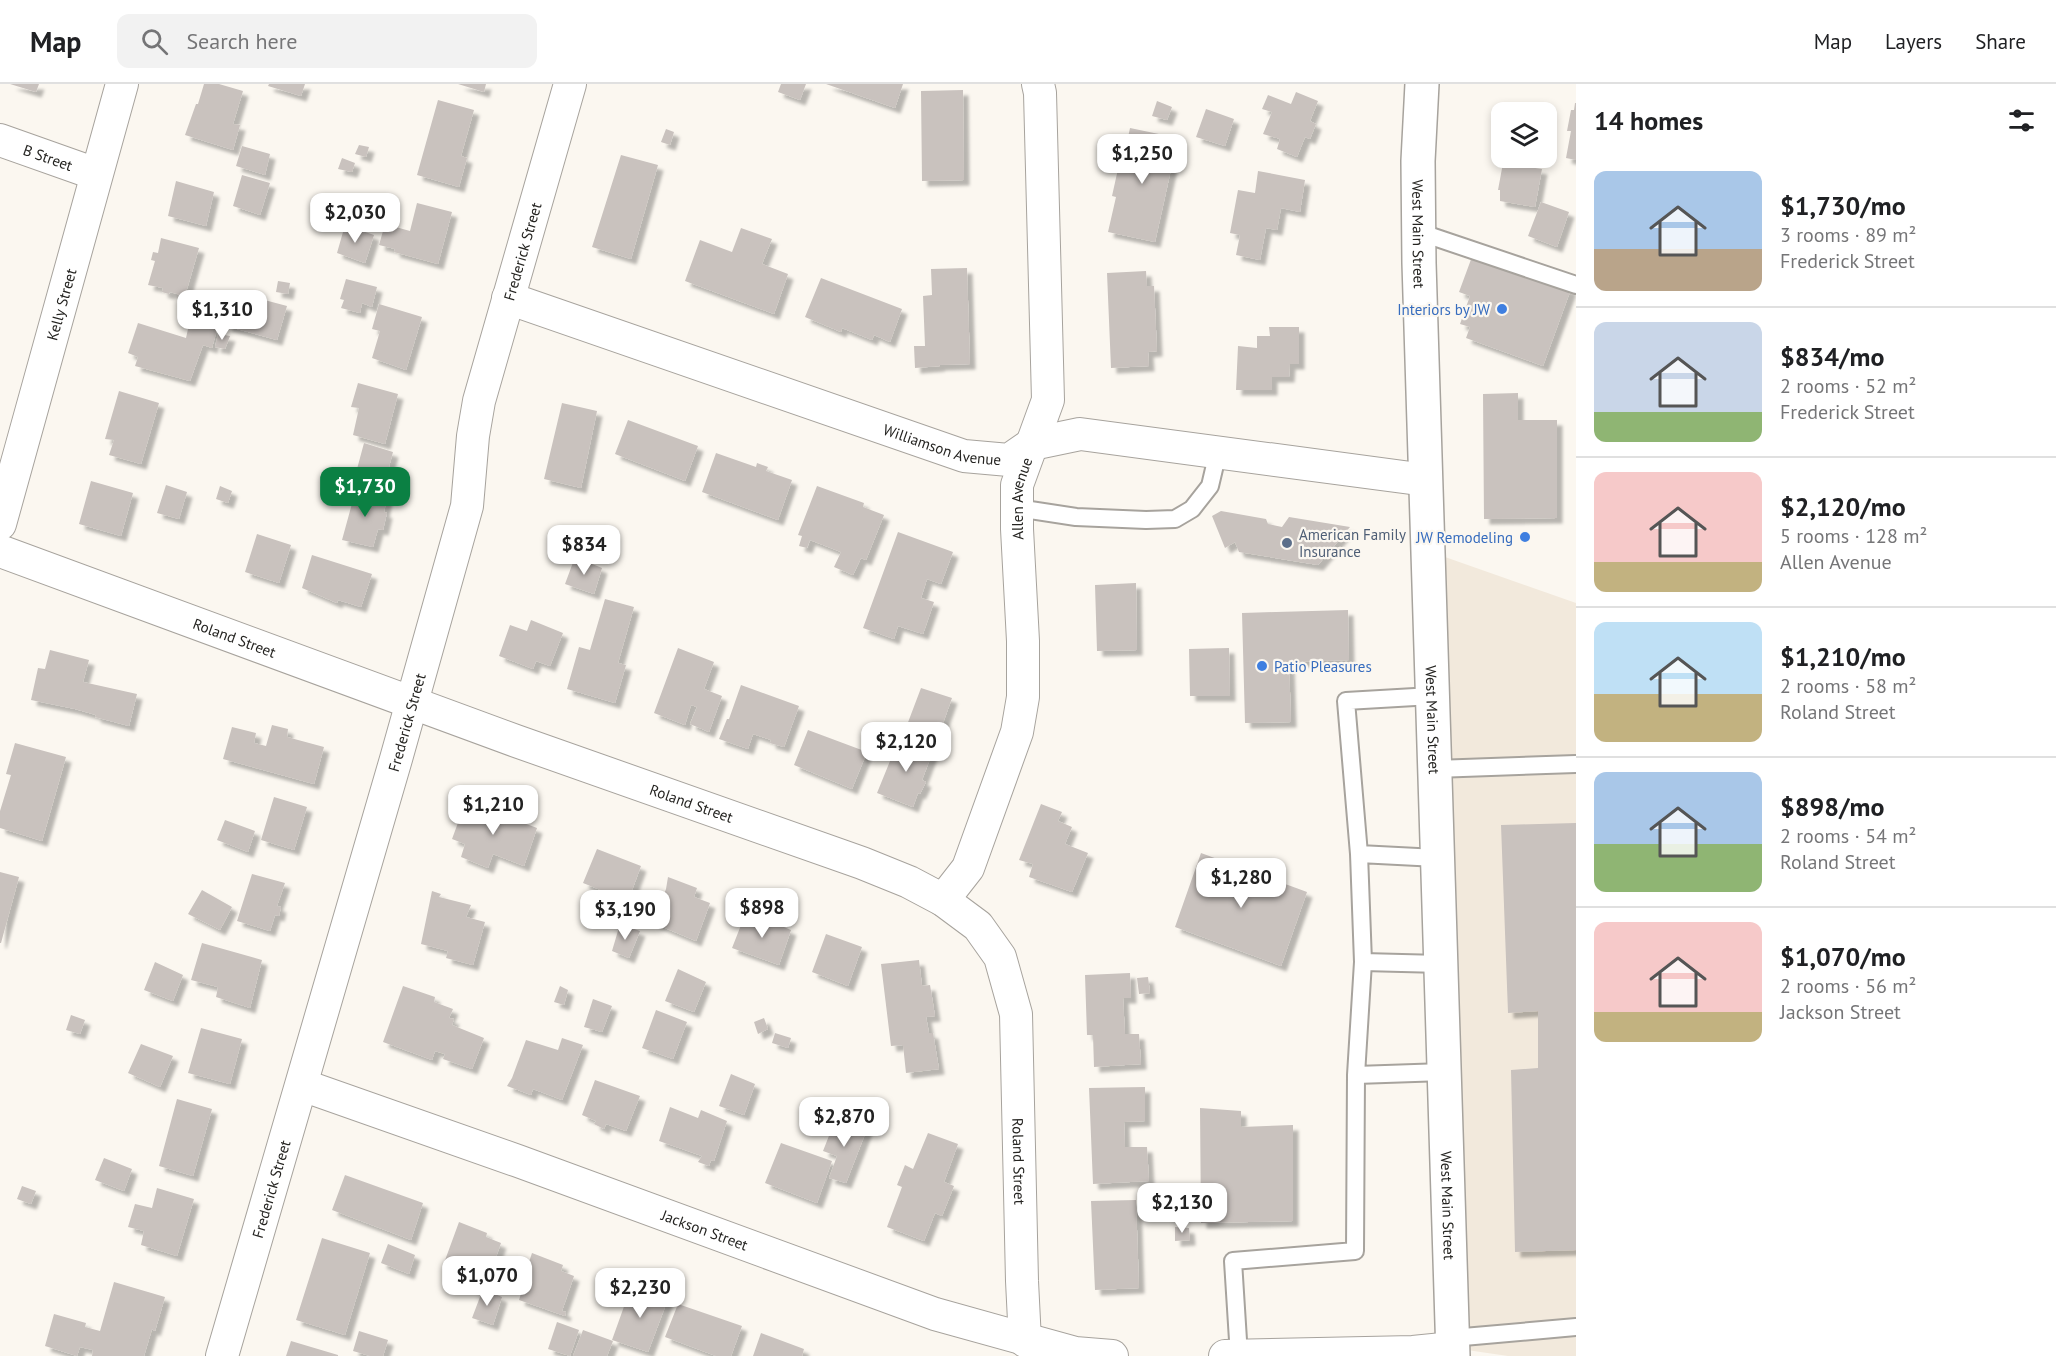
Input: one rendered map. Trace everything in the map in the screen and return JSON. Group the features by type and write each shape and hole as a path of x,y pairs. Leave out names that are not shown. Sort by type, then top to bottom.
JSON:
{"main road":[{"name":"West Main Street","path":"1422,84 1418,161 1419,232 1452,1347"}],"street":[{"name":"Kelly Street","path":"0,524 122,84"},
{"name":"Frederick Street","path":"222,1356 302,1085 467,506 478,401 570,84"},
{"name":"Allen Avenue","path":"943,900 968,868 1017,732 1023,697 1017,485 1048,400 1038,84"},
{"name":"B Street","path":"0,140 96,174"},
{"name":"Williamson Avenue","path":"508,298 964,456 1009,460 1032,444 1080,434 1426,480"},
{"name":"Roland Street","path":"0,551 516,741 862,863 909,882 943,900 978,926 1000,957 1016,1014 1025,1341"},
{"name":"Jackson Street","path":"302,1085 518,1161 935,1314 1025,1341 1075,1353 1112,1356"},
{"path":"1225,1356 1413,1352 1452,1347"}],"lane":[{"path":"1419,232 1576,285"},
{"path":"1017,508 1076,517 1175,519 1192,509 1210,486 1218,452"},
{"path":"1239,1356 1233,1261 1355,1251 1356,1075 1363,962 1359,854 1346,701 1432,696"},
{"path":"1435,769 1576,764"},
{"path":"1359,854 1437,858"},
{"path":"1363,962 1441,964"},
{"path":"1356,1075 1444,1072"},
{"path":"1452,1347 1576,1327"}],"shaded area":[{"path":"1428,551 1576,603 1576,1356 1508,1356 1453,1348"}],"building":[{"path":"10,84 39,84 36,92"},
{"path":"204,84 219,84 243,91 233,124 240,125 233,150 185,135"},
{"path":"269,84 305,84 301,96 268,86"},
{"path":"458,84 486,84 484,92"},
{"path":"781,84 806,84 800,100 778,92"},
{"path":"826,84 903,84 895,108"},
{"path":"963,90 964,180 922,181 921,91"},
{"path":"1296,92 1318,101 1310,121 1316,124 1310,139 1305,137 1297,157 1277,149 1280,139 1263,134 1272,112 1262,109 1268,95 1291,104"},
{"path":"438,100 474,110 461,156 467,158 459,187 417,175"},
{"path":"1157,101 1172,107 1167,120 1152,116"},
{"path":"1575,103 1576,160 1566,158 1571,131 1567,131 1571,110 1574,110"},
{"path":"1206,109 1234,119 1225,146 1196,137"},
{"path":"1130,128 1178,138 1155,242 1108,232 1116,197 1112,196"},
{"path":"666,129 674,132 670,145 661,142"},
{"path":"359,145 369,147 366,157 355,154"},
{"path":"242,146 270,154 265,175 236,166"},
{"path":"621,155 658,165 631,259 592,247"},
{"path":"342,158 355,163 352,172 338,169"},
{"path":"1502,168 1542,169 1535,207 1500,201 1500,190 1498,190"},
{"path":"1258,171 1305,180 1300,212 1281,208 1277,230 1266,228 1260,260 1236,255 1240,235 1230,233 1238,190 1255,193"},
{"path":"242,175 270,183 260,215 233,206"},
{"path":"176,181 214,192 206,226 168,216"},
{"path":"1541,202 1569,212 1557,247 1528,236"},
{"path":"417,203 452,212 438,264 394,252 395,249 379,245 385,224 410,231"},
{"path":"345,225 374,235 365,263 337,253"},
{"path":"741,228 772,239 762,264 788,274 774,314 685,281 700,240 732,252"},
{"path":"161,238 199,248 185,296 162,292 163,288 148,285 155,261 151,260 153,252 158,253"},
{"path":"1473,254 1571,289 1543,366 1466,338 1470,327 1460,324 1470,296 1459,292"},
{"path":"967,268 970,364 915,368 914,346 925,346 923,296 932,295 931,269"},
{"path":"1146,271 1147,286 1154,286 1157,351 1148,352 1149,366 1111,368 1107,273"},
{"path":"821,278 902,309 890,342 874,335 872,340 842,328 841,332 805,317"},
{"path":"346,279 377,287 372,307 362,303 360,313 341,308 344,300 340,299"},
{"path":"278,281 290,283 288,294 276,292"},
{"path":"235,292 287,306 277,340 226,326"},
{"path":"379,304 422,317 406,370 372,358 380,331 372,329"},
{"path":"190,320 217,329 212,348 203,345 190,381 135,366 138,357 128,353 138,323 186,338"},
{"path":"1269,327 1299,327 1299,364 1290,364 1289,377 1272,377 1272,390 1236,390 1238,346 1257,348 1257,336 1270,336"},
{"path":"218,334 230,336 225,349 215,347"},
{"path":"358,383 398,394 385,444 353,435 359,408 351,407"},
{"path":"119,391 159,403 141,464 109,455 114,440 105,439"},
{"path":"1518,393 1518,420 1557,420 1557,518 1484,519 1483,394"},
{"path":"562,403 597,411 581,488 544,479"},
{"path":"628,420 698,446 685,481 615,454"},
{"path":"364,443 393,452 386,478 357,469"},
{"path":"716,453 756,467 757,463 768,467 766,471 792,480 778,520 702,492"},
{"path":"91,481 133,493 121,536 79,524"},
{"path":"166,485 187,492 179,519 157,513"},
{"path":"220,486 232,491 228,503 216,499"},
{"path":"817,486 864,503 863,507 884,515 866,560 861,558 853,575 834,567 841,552 810,540 807,548 799,546 802,536 798,535"},
{"path":"356,489 387,498 384,512 387,513 383,530 378,529 373,547 342,540"},
{"path":"1221,511 1266,519 1268,524 1282,527 1289,517 1350,527 1318,565 1239,552 1235,542 1225,548 1212,516"},
{"path":"898,532 953,552 941,584 927,579 921,598 934,602 923,634 898,626 894,639 863,628"},
{"path":"257,534 291,545 279,583 245,572"},
{"path":"312,555 372,574 361,607 338,600 337,603 302,588"},
{"path":"575,557 602,568 594,594 565,584"},
{"path":"1136,583 1137,650 1097,651 1095,585"},
{"path":"605,599 634,607 618,663 626,665 615,703 567,689 579,647 590,650"},
{"path":"1348,610 1349,660 1289,662 1291,722 1245,723 1242,613"},
{"path":"531,620 563,633 550,666 536,661 533,669 499,656 510,625 527,631"},
{"path":"678,648 714,662 704,689 722,696 709,732 690,724 697,707 691,705 685,725 654,713"},
{"path":"1229,648 1230,696 1190,696 1189,649"},
{"path":"50,650 89,660 83,682 137,694 129,726 75,709 31,700 38,668 45,669"},
{"path":"741,685 799,706 784,747 753,734 748,749 719,739"},
{"path":"921,688 952,698 938,737 907,725"},
{"path":"272,725 288,729 287,737 324,747 314,784 223,759 232,727 256,733 254,743 266,746"},
{"path":"808,730 867,752 852,789 794,765"},
{"path":"899,739 933,751 922,780 926,782 920,794 918,793 913,807 877,793"},
{"path":"15,743 66,757 42,841 0,828 0,811 11,775 6,774"},
{"path":"274,797 307,807 294,850 261,840"},
{"path":"466,801 537,828 524,866 493,854 488,868 461,857 465,844 452,839"},
{"path":"1041,804 1062,812 1058,821 1072,827 1065,844 1088,853 1072,892 1029,877 1033,864 1019,860"},
{"path":"225,820 255,831 248,852 217,840"},
{"path":"1576,823 1576,1250 1515,1252 1511,1070 1538,1068 1538,1011 1508,1013 1501,825"},
{"path":"597,849 641,866 628,901 583,883"},
{"path":"1201,853 1307,892 1281,966 1175,927"},
{"path":"0,872 19,877 1,943 0,943"},
{"path":"252,874 285,883 277,906 281,907 279,916 275,915 270,931 237,921"},
{"path":"668,877 697,888 694,897 710,903 696,941 653,923 666,889"},
{"path":"202,890 232,907 220,930 188,914"},
{"path":"432,891 441,894 439,897 471,905 466,917 485,922 473,965 446,958 448,951 421,944"},
{"path":"754,914 780,923 779,925 791,930 779,965 732,948 745,915 752,917"},
{"path":"620,924 640,931 629,958 612,951"},
{"path":"826,934 862,947 848,986 812,972"},
{"path":"202,943 262,960 250,1008 216,997 218,987 191,980"},
{"path":"919,960 922,986 930,985 935,1016 926,1017 929,1033 933,1033 939,1069 906,1073 903,1045 891,1046 881,964"},
{"path":"155,962 183,975 173,1001 144,990"},
{"path":"678,969 706,982 694,1012 665,1001"},
{"path":"1130,973 1131,998 1123,998 1125,1034 1139,1034 1141,1064 1094,1067 1093,1035 1087,1035 1085,975"},
{"path":"1148,977 1150,993 1139,994 1137,978"},
{"path":"403,986 435,997 434,1002 453,1009 449,1018 454,1019 452,1025 484,1038 472,1069 443,1059 445,1054 435,1051 432,1060 383,1042"},
{"path":"560,986 568,990 564,1005 554,1002"},
{"path":"593,999 612,1006 602,1032 584,1027"},
{"path":"656,1010 687,1022 673,1059 642,1048"},
{"path":"71,1015 85,1020 80,1034 66,1030"},
{"path":"764,1018 768,1029 758,1034 754,1022"},
{"path":"201,1028 242,1039 230,1084 188,1073"},
{"path":"775,1033 791,1038 788,1048 772,1043"},
{"path":"562,1038 583,1045 562,1100 533,1089 531,1095 507,1086 526,1040 558,1050"},
{"path":"141,1044 173,1056 160,1087 128,1073"},
{"path":"731,1074 755,1084 744,1115 719,1106"},
{"path":"595,1080 640,1096 626,1131 606,1124 604,1129 594,1124 596,1121 582,1115"},
{"path":"1145,1087 1145,1121 1124,1122 1125,1147 1147,1147 1149,1181 1093,1184 1089,1088"},
{"path":"177,1099 212,1109 193,1176 159,1166"},
{"path":"670,1107 698,1118 701,1110 727,1121 714,1161 711,1160 709,1166 698,1162 702,1156 659,1141"},
{"path":"1200,1108 1241,1111 1241,1127 1293,1125 1293,1221 1201,1223"},
{"path":"836,1118 867,1129 846,1183 829,1178 837,1156 823,1151"},
{"path":"928,1133 958,1144 944,1182 954,1186 942,1216 935,1213 924,1241 887,1227 902,1187 897,1185 905,1165 913,1169"},
{"path":"781,1143 832,1161 817,1203 765,1183"},
{"path":"104,1158 132,1169 124,1191 95,1180"},
{"path":"345,1175 423,1203 411,1240 332,1210"},
{"path":"22,1186 36,1191 31,1204 17,1199"},
{"path":"157,1188 194,1199 177,1256 141,1245 144,1231 128,1227 135,1204 152,1208"},
{"path":"1136,1200 1139,1288 1095,1290 1091,1201"},
{"path":"459,1222 487,1233 486,1237 501,1243 485,1288 466,1280 468,1272 444,1263"},
{"path":"1175,1227 1189,1228 1190,1240 1175,1241"},
{"path":"322,1238 370,1253 345,1335 296,1320"},
{"path":"388,1244 415,1255 409,1274 381,1263"},
{"path":"532,1253 563,1265 561,1271 574,1276 562,1311 566,1312 565,1316 519,1300"},
{"path":"114,1282 165,1297 155,1331 152,1329 144,1356 92,1356 93,1350 80,1347 77,1356 45,1346 54,1314 86,1323 85,1327 100,1331"},
{"path":"631,1287 641,1290 641,1287 659,1293 658,1296 668,1299 648,1352 612,1340"},
{"path":"483,1289 502,1297 493,1325 472,1318"},
{"path":"678,1304 742,1326 731,1356 716,1356 665,1337"},
{"path":"557,1322 579,1330 570,1356 548,1349"},
{"path":"583,1330 613,1341 607,1356 573,1356"},
{"path":"359,1331 388,1340 383,1356 370,1356 353,1351"},
{"path":"761,1333 804,1349 802,1356 753,1356"},
{"path":"291,1341 338,1355 338,1356 286,1356"}],"place":[{"name":"Interiors by JW","path":"1502,309"},
{"name":"JW Remodeling","path":"1525,537"},
{"name":"American Family Insurance","path":"1287,543"},
{"name":"Patio Pleasures","path":"1262,666"}]}
